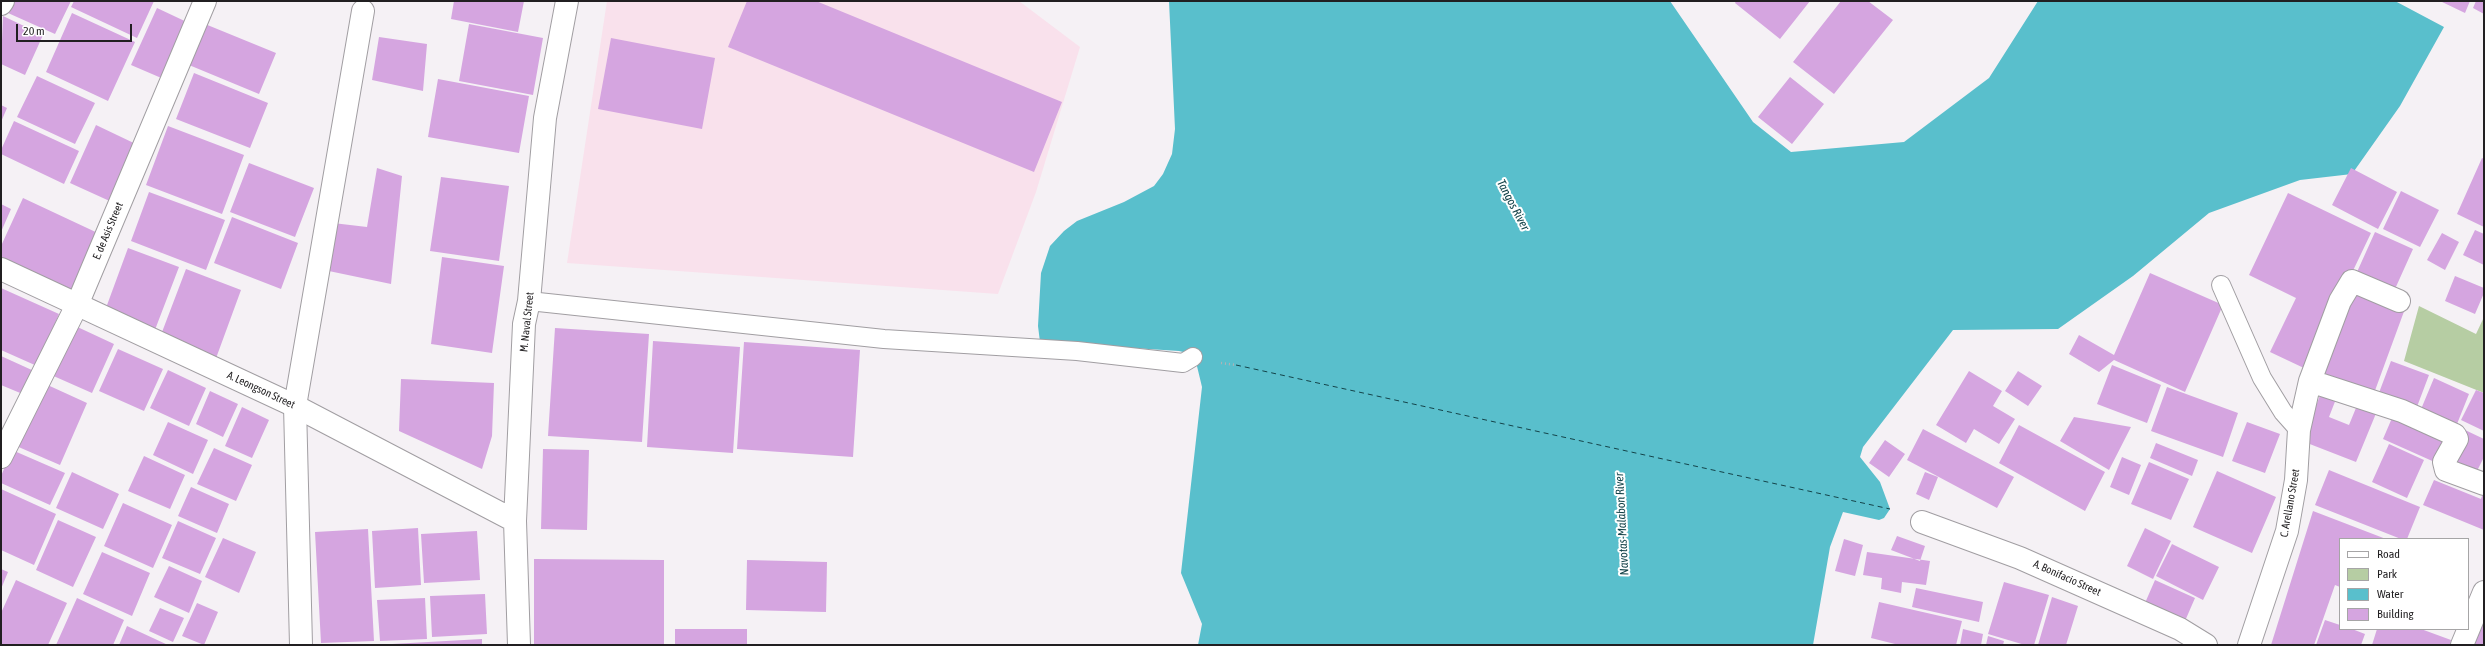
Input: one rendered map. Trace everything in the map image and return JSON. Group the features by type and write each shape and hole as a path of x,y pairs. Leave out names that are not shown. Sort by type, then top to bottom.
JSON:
{"street":[{"name":"E. de Asis Street","path":"1,457 77,305 205,1"},
{"name":"M. Naval Street","path":"519,645 515,521 524,324 529,301 545,118 567,1"},
{"path":"301,645 295,406 363,11"},
{"name":"A. Leongson Street","path":"1,269 295,406 515,521"},
{"name":"C. Arellano Street","path":"2249,645 2287,531 2296,480 2300,430 2310,381 2340,301 2352,282 2399,300"},
{"path":"2310,381 2402,411 2456,435 2457,439 2444,462 2446,470 2484,484"},
{"name":"A. Bonifacio Street","path":"1922,522 2020,558 2180,629 2206,645"},
{"path":"2469,628 2484,592"},
{"path":"2462,645 2468,630"}],"lane":[{"path":"2221,285 2262,378 2283,412 2300,430"},
{"path":"529,301 884,339 1077,351 1183,362 1193,358"}],"shaded area":[{"path":"607,1 1019,1 1080,47 1036,192 998,294 567,263"}],"green space":[{"path":"2419,306 2476,334 2484,317 2484,393 2404,361"}],"water":[{"path":"1169,1 1670,1 1753,122 1791,152 1904,142 1989,78 2038,1 2395,1 2444,27 2400,106 2352,174 2300,180 2209,213 2133,276 2058,329 1953,330 1863,447 1860,457 1880,482 1890,509 1884,518 1879,520 1843,512 1830,547 1813,645 1198,645 1202,624 1181,573 1202,387 1196,362 1187,353 1179,351 1040,342 1038,326 1041,273 1050,246 1064,231 1077,221 1124,202 1154,186 1163,174 1172,154 1175,129"}],"building":[{"path":"14,1 71,1 55,34 8,13"},
{"path":"74,1 154,1 137,38 71,7"},
{"path":"454,1 524,1 518,32 451,19"},
{"path":"747,1 816,1 1062,102 1034,172 728,47"},
{"path":"1736,1 1810,1 1780,39 1735,3"},
{"path":"1841,1 1868,1 1893,20 1834,94 1793,62"},
{"path":"2440,1 2470,1 2465,13"},
{"path":"2476,1 2484,1 2484,14 2473,8"},
{"path":"157,8 191,24 166,80 131,65"},
{"path":"72,13 135,42 108,101 46,72"},
{"path":"3,16 43,35 25,75 1,64"},
{"path":"205,24 276,53 259,94 189,65"},
{"path":"469,24 543,38 533,95 459,81"},
{"path":"379,37 427,44 423,91 372,80"},
{"path":"611,38 715,58 702,129 598,109"},
{"path":"194,73 268,103 250,148 176,119"},
{"path":"37,76 95,103 75,144 17,117"},
{"path":"1790,77 1824,104 1792,144 1758,117"},
{"path":"438,79 529,96 519,153 428,137"},
{"path":"1,105 7,108 1,122"},
{"path":"14,121 79,151 64,184 1,154 1,150"},
{"path":"96,125 140,146 114,203 70,183"},
{"path":"168,126 244,155 222,214 146,185"},
{"path":"2482,158 2484,159 2484,227 2457,214"},
{"path":"249,163 314,188 295,237 230,212"},
{"path":"377,168 402,176 391,284 324,270 333,223 367,227"},
{"path":"2351,168 2397,192 2378,229 2332,205"},
{"path":"441,177 509,186 499,261 430,251"},
{"path":"2401,191 2439,210 2420,247 2383,229"},
{"path":"149,192 225,220 206,270 131,241"},
{"path":"2288,193 2371,233 2306,369 2270,352 2296,298 2249,275"},
{"path":"23,198 102,235 73,298 1,264 1,246"},
{"path":"1,204 11,209 1,232"},
{"path":"232,217 298,243 281,289 214,263"},
{"path":"2475,230 2484,234 2484,265 2463,255"},
{"path":"2375,232 2413,249 2395,289 2357,272"},
{"path":"2442,233 2459,242 2445,270 2427,260"},
{"path":"128,248 179,267 153,335 103,316"},
{"path":"442,257 504,266 492,353 431,344"},
{"path":"186,269 241,290 215,361 159,340"},
{"path":"2150,273 2223,305 2185,392 2114,360 2099,372 2069,354 2079,335 2114,355"},
{"path":"2455,276 2484,288 2484,293 2475,314 2445,301"},
{"path":"2353,286 2406,306 2373,396 2320,377"},
{"path":"1,288 59,314 37,366 1,350"},
{"path":"71,324 114,344 92,393 49,374"},
{"path":"555,328 649,334 642,442 548,436"},
{"path":"653,341 740,347 733,453 647,447"},
{"path":"744,342 860,350 853,457 737,449"},
{"path":"118,349 163,369 144,411 99,391"},
{"path":"1,356 34,371 25,395 1,385"},
{"path":"2391,361 2429,375 2415,412 2377,398"},
{"path":"2112,365 2161,385 2147,423 2097,404"},
{"path":"168,370 206,388 189,426 150,408"},
{"path":"1969,371 2002,391 1993,406 2015,419 1999,444 1974,429 1966,443 1936,425"},
{"path":"2018,371 2042,386 2028,406 2005,391"},
{"path":"2434,378 2469,394 2455,429 2419,414"},
{"path":"401,379 494,383 492,436 482,469 399,431"},
{"path":"41,382 87,403 60,465 14,445"},
{"path":"2167,387 2238,413 2223,457 2151,431"},
{"path":"2476,390 2484,393 2484,431 2461,420"},
{"path":"210,391 238,404 223,437 196,424"},
{"path":"2321,393 2336,399 2329,417 2349,425 2358,403 2377,411 2356,462 2302,441"},
{"path":"242,407 269,420 252,458 225,446"},
{"path":"2395,411 2451,437 2439,464 2383,439"},
{"path":"2074,417 2131,427 2109,470 2060,441"},
{"path":"168,422 208,440 193,474 153,455"},
{"path":"2247,422 2280,434 2265,473 2232,461"},
{"path":"2019,425 2105,472 2085,511 1999,463"},
{"path":"1923,429 2014,477 1997,508 1907,460"},
{"path":"2465,430 2484,439 2484,457 2474,477 2449,464"},
{"path":"1885,440 1905,454 1889,477 1869,463"},
{"path":"2156,443 2198,460 2192,476 2150,458"},
{"path":"2389,444 2424,460 2407,498 2372,482"},
{"path":"214,448 252,465 236,501 197,484"},
{"path":"543,449 589,450 587,530 541,529"},
{"path":"12,450 65,473 50,505 1,483 1,476"},
{"path":"144,456 185,475 170,509 128,491"},
{"path":"2122,457 2141,465 2129,495 2110,487"},
{"path":"2149,462 2189,479 2171,520 2131,504"},
{"path":"2329,470 2420,507 2407,538 2398,538 2315,505"},
{"path":"2217,471 2276,497 2252,553 2193,527"},
{"path":"72,472 119,494 103,529 56,508"},
{"path":"1925,472 1938,477 1929,500 1916,494"},
{"path":"2434,480 2481,499 2484,490 2484,530 2423,505"},
{"path":"191,487 229,504 217,533 178,516"},
{"path":"1,489 56,514 34,565 1,550"},
{"path":"123,503 172,525 153,568 104,546"},
{"path":"2313,511 2383,538 2339,538 2339,587 2335,585 2314,645 2271,645"},
{"path":"58,520 96,537 73,587 36,570"},
{"path":"178,521 216,538 200,574 162,558"},
{"path":"418,528 421,585 375,588 372,531"},
{"path":"2145,528 2171,541 2153,579 2127,566"},
{"path":"368,529 374,641 321,643 315,532"},
{"path":"477,531 480,580 424,583 421,534"},
{"path":"1897,536 1925,546 1920,561 1891,550"},
{"path":"223,538 256,552 239,593 205,577"},
{"path":"1844,539 1863,545 1855,576 1835,571"},
{"path":"2172,544 2219,567 2203,600 2156,576"},
{"path":"102,552 150,573 132,616 83,594"},
{"path":"1867,552 1930,561 1926,585 1902,582 1901,593 1881,589 1882,578 1863,575"},
{"path":"534,559 664,560 664,645 534,645"},
{"path":"747,560 827,562 826,612 746,610"},
{"path":"169,566 202,581 189,613 154,597"},
{"path":"1,569 8,572 1,589"},
{"path":"16,580 67,603 48,645 1,645 1,613"},
{"path":"2155,580 2195,598 2185,621 2145,603"},
{"path":"2004,582 2049,595 2034,645 2025,645 1988,634"},
{"path":"1916,588 1983,602 1979,622 1912,607"},
{"path":"485,594 487,634 432,637 430,596"},
{"path":"2052,597 2078,606 2066,645 2038,645"},
{"path":"77,598 124,620 113,645 56,645"},
{"path":"425,598 427,639 380,641 377,600"},
{"path":"1879,602 1962,621 1956,645 1899,645 1871,638"},
{"path":"197,603 218,612 204,645 182,636"},
{"path":"2484,607 2484,645 2469,645"},
{"path":"160,608 184,618 173,642 149,631"},
{"path":"2325,620 2339,625 2339,630 2355,630 2365,634 2361,645 2316,645"},
{"path":"127,626 168,645 119,645"},
{"path":"675,629 747,629 747,645 675,645"},
{"path":"1963,629 1983,634 1981,645 1960,645"},
{"path":"2377,630 2424,630 2451,640 2450,645 2372,645"},
{"path":"1988,636 2004,641 2003,645 1986,645"},
{"path":"482,639 482,645 392,645 392,644"}],"ferry route":[{"path":"1236,365 1890,509"}],"water label":[{"name":"Tangos River","path":"1513,205"},
{"name":"Navotas-Malabon River","path":"1622,524"}]}
